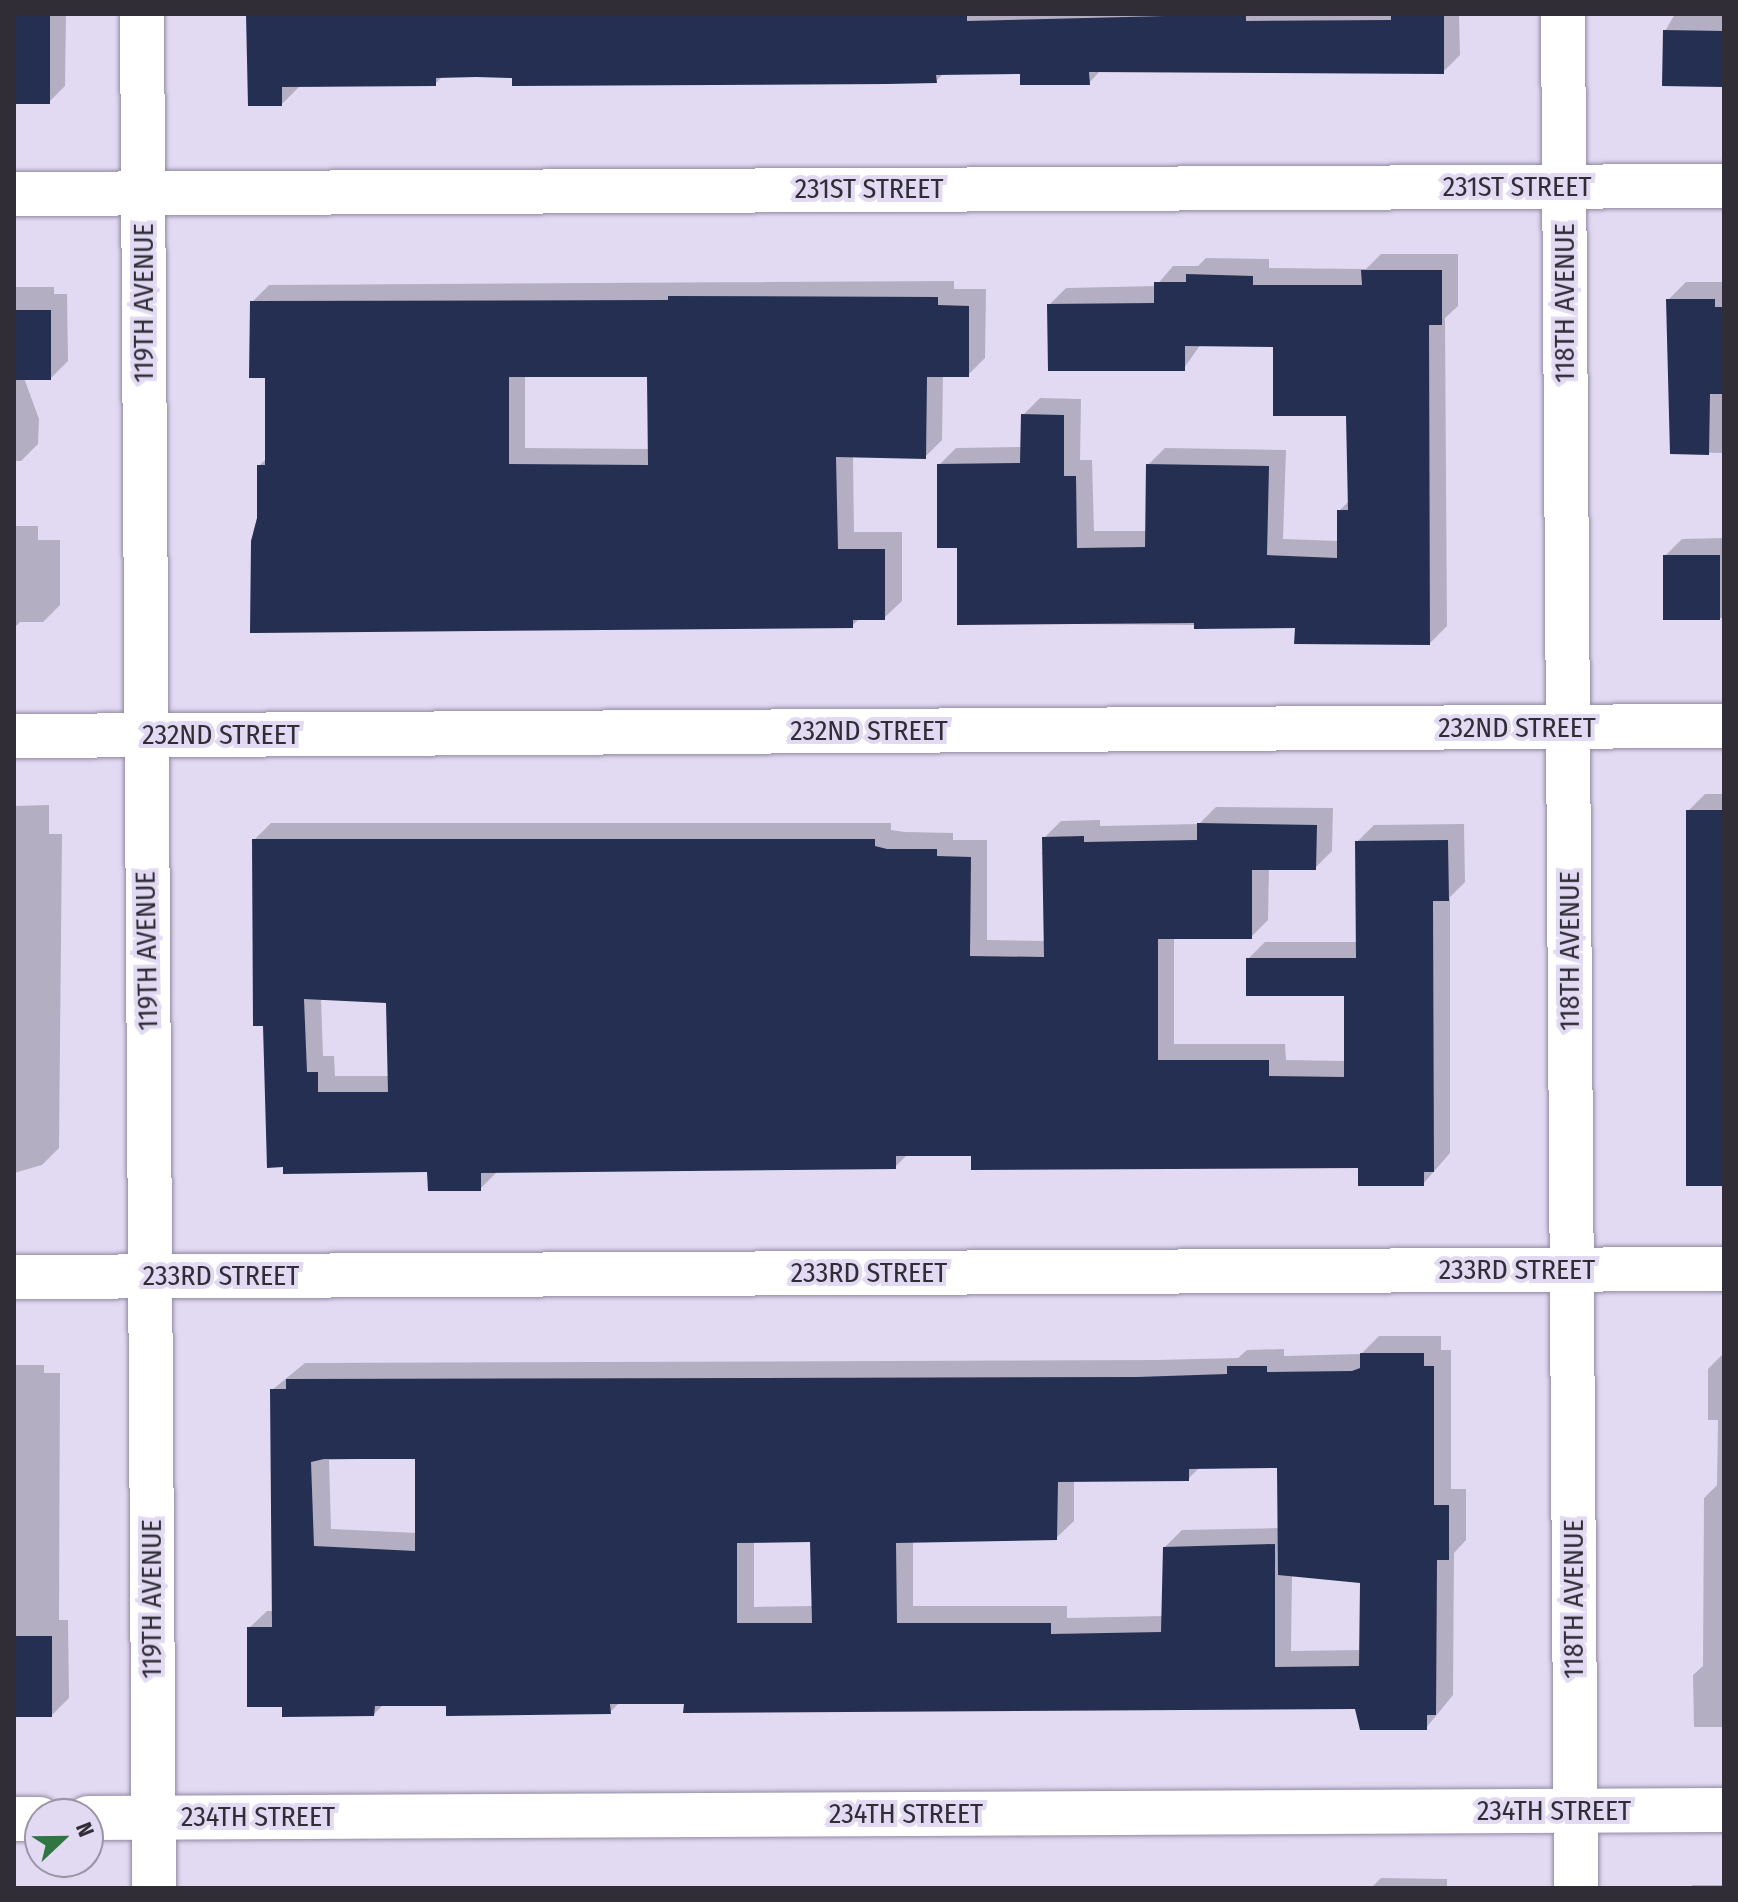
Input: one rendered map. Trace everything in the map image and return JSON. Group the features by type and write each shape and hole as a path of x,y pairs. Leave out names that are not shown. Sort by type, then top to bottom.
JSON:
{"street":[{"name":"119TH AVENUE","path":"142,14 154,1888"},
{"name":"118TH AVENUE","path":"1563,14 1576,1888"},
{"name":"231ST STREET","path":"14,194 1724,186"},
{"name":"232ND STREET","path":"14,736 1724,726"},
{"name":"233RD STREET","path":"14,1277 1724,1269"},
{"name":"234TH STREET","path":"104,1818 1724,1810"}],"building":[{"path":"14,14 50,14 50,104 14,104"},
{"path":"246,14 967,14 967,21 1246,14 1246,21 1391,20 1391,14 1444,14 1444,74 1089,72 1090,85 1020,85 1020,74 936,75 937,83 887,84 512,86 512,78 436,78 436,86 282,87 282,106 248,106"},
{"path":"1663,30 1724,31 1723,87 1662,86"},
{"path":"1361,270 1442,270 1442,325 1429,325 1430,645 1294,644 1295,628 1194,629 1194,623 957,625 957,548 937,548 937,464 1020,463 1021,414 1064,415 1064,476 1076,476 1077,548 1145,547 1146,464 1269,466 1267,555 1337,558 1337,510 1348,510 1346,416 1273,416 1273,347 1185,346 1185,371 1048,371 1047,304 1154,303 1154,282 1186,282 1186,274 1253,276 1253,285 1362,285"},
{"path":"668,296 938,297 938,305 969,306 969,377 927,377 926,459 836,457 838,549 885,549 885,620 853,620 853,628 250,633 251,541 257,518 257,465 265,465 265,378 249,378 250,301 668,300","holes":["509,377 647,377 648,465 509,464"]},
{"path":"1666,299 1715,299 1715,307 1724,307 1724,394 1710,394 1709,455 1670,454"},
{"path":"14,310 51,310 51,380 14,380"},
{"path":"1663,555 1720,555 1720,620 1663,620"},
{"path":"1686,810 1724,810 1724,1186 1686,1186"},
{"path":"1197,823 1317,825 1316,870 1252,870 1252,939 1158,939 1158,1060 1269,1060 1269,1076 1344,1077 1344,996 1246,996 1246,958 1356,958 1355,841 1448,840 1449,901 1433,901 1434,1172 1424,1172 1424,1186 1358,1186 1358,1168 971,1170 971,1156 896,1156 896,1169 481,1173 481,1191 428,1191 427,1172 283,1174 283,1167 267,1168 263,1026 253,1026 252,839 875,839 875,846 887,849 937,849 937,856 971,857 970,956 1044,957 1042,837 1084,836 1084,842 1197,840","holes":["304,999 386,1003 388,1092 318,1092 318,1072 307,1072"]},
{"path":"1360,1353 1424,1353 1424,1366 1434,1366 1434,1505 1449,1505 1449,1560 1437,1560 1436,1715 1427,1715 1427,1730 1360,1730 1355,1709 683,1713 684,1704 610,1704 611,1714 446,1716 446,1706 375,1706 374,1716 282,1717 282,1707 247,1707 247,1627 272,1627 270,1389 286,1389 286,1379 1137,1377 1227,1374 1227,1366 1267,1366 1267,1372 1352,1371 1360,1368","holes":["324,1459 415,1459 415,1551 314,1546 311,1462","1277,1468 1278,1575 1360,1583 1359,1666 1275,1667 1275,1544 1163,1547 1161,1632 1051,1634 1051,1623 897,1623 896,1543 1057,1540 1058,1482 1189,1481 1189,1469","810,1542 812,1623 737,1623 737,1543"]},
{"path":"14,1636 52,1636 52,1717 14,1717"}]}
